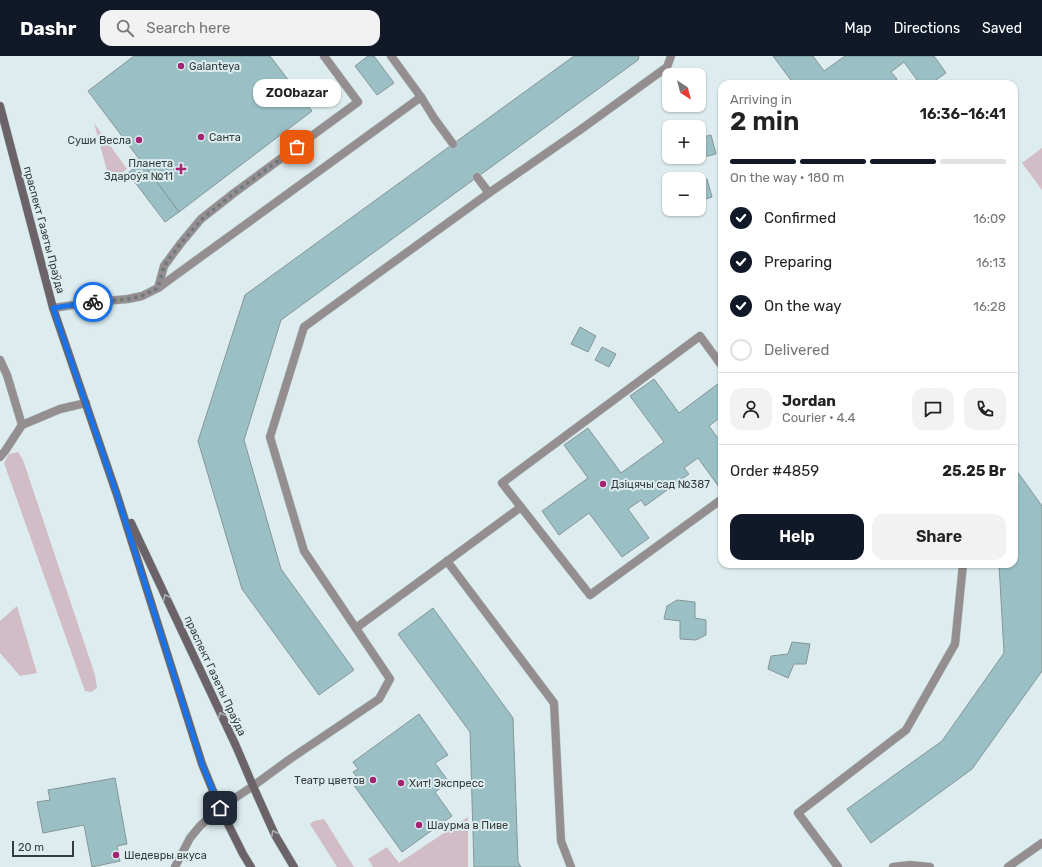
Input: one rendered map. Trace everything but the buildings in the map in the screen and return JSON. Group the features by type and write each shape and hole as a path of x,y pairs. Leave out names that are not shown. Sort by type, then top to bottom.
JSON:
{"street":[{"name":"праспект Газеты Праўда","path":"0,106 53,308 117,495 202,764 220,808 251,867"},
{"name":"праспект Газеты Праўда","path":"117,495 233,739 252,786 275,836 294,867"}],"lane":[{"path":"158,288 164,266 181,243 202,219 234,193 358,102 324,56"},
{"path":"391,56 453,144"},
{"path":"175,867 190,838 200,826 220,808 380,699 390,679 304,552 270,437 304,327 489,193 667,67 671,56"},
{"path":"53,308 128,299 142,296 158,288 171,280 412,102 421,97"},
{"path":"477,177 489,193"},
{"path":"718,361 700,336 502,482 590,595 718,502"},
{"path":"0,360 7,375 22,425"},
{"path":"0,457 5,452 22,425 60,409 86,403"},
{"path":"356,628 521,508"},
{"path":"447,561 554,703 561,841 571,867"},
{"path":"838,867 798,813 906,730 955,644 963,568"},
{"path":"1008,867 1042,843"},
{"path":"893,867 910,864 930,867"}],"shaded area":[{"path":"94,123 127,169 110,182"},
{"path":"1042,148 1042,190 1022,163"},
{"path":"18,452 23,460 95,675 97,688 91,692 85,691 4,463 9,454"},
{"path":"17,606 37,673 20,676 0,653 0,621"},
{"path":"468,817 468,867 373,867 368,859 387,847 399,863"},
{"path":"324,819 354,867 337,867 310,824 314,821"}],"way so far":[{"path":"93,302 108,302 142,296 158,288 164,266 181,243 202,219 234,193 297,147"}],"place":[{"name":"Galanteya","path":"181,66"},
{"name":"Санта","path":"201,137"},
{"name":"Суши Весла","path":"139,140"},
{"name":"ZOObazar","path":"297,147"},
{"name":"Планета Здароўя №11","path":"181,169"},
{"name":"Дзіцячы сад №387","path":"603,484"},
{"name":"Театр цветов","path":"373,780"},
{"name":"Хит! Экспресс","path":"401,783"},
{"name":"Шаурма в Пиве","path":"419,825"},
{"name":"Шедевры вкуса","path":"116,855"}],"route":[{"path":"93,302 53,308 117,495 202,764 220,808"}]}
